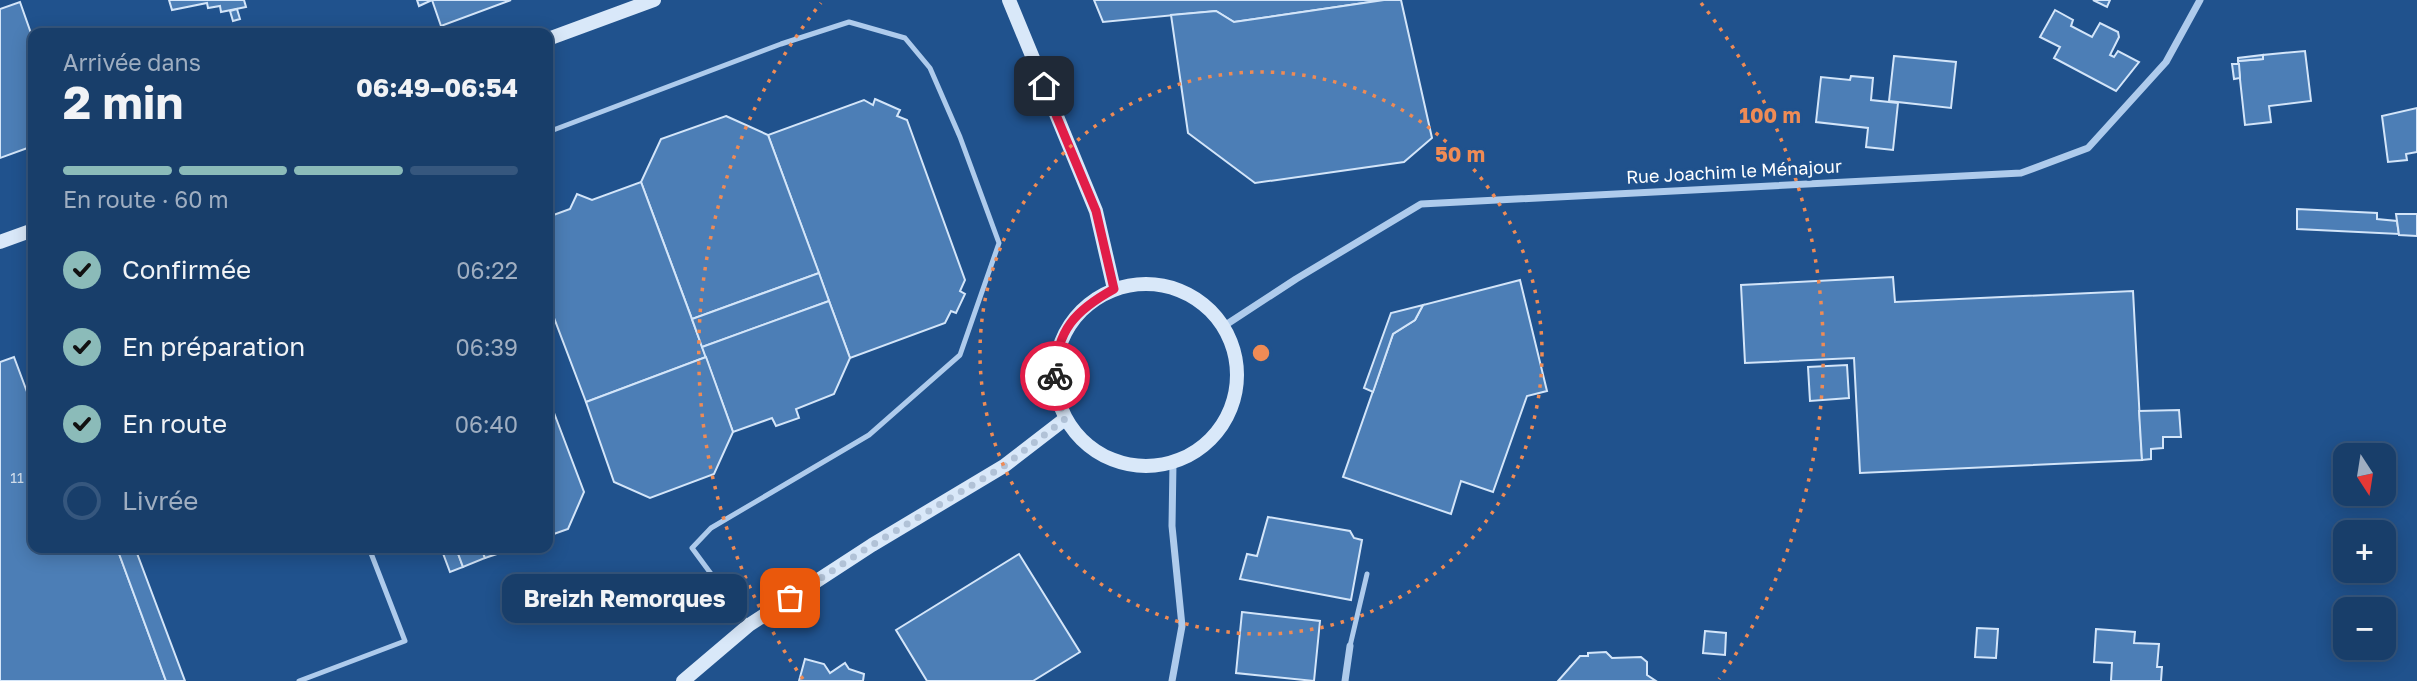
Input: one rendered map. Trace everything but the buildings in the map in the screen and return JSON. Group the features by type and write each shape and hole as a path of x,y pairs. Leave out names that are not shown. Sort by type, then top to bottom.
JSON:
{"street":[{"path":"553,37 654,0"},
{"path":"1009,0 1096,211 1114,289"},
{"name":"Rue Joachim le Ménajour","path":"1224,326 1420,204 2021,173 2088,148 2166,62 2200,0"},
{"path":"0,242 28,232"},
{"path":"1144,283 1175,288 1203,302 1224,326 1235,352 1238,379 1232,407 1218,431 1198,450 1173,463 1142,466 1111,460 1084,443 1065,419 1055,389 1055,357 1066,328 1086,304 1114,289 1144,283"},
{"path":"683,681 749,625 872,545 1004,466 1065,419"},
{"path":"1172,681 1182,626 1172,526 1173,463"},
{"path":"1345,681 1350,646"}],"lane":[{"path":"553,130 849,22 905,38 930,68 960,137 999,243 960,355 869,435 711,528 692,548 749,625"},
{"path":"299,681 405,641 371,553"},
{"path":"1350,646 1367,574"},
{"path":"325,671 329,681"}],"way so far":[{"path":"790,598 1004,466 1065,419 1055,389 1055,376"}],"place":[{"name":"Breizh Remorques","path":"790,598"}],"route":[{"path":"1044,86 1096,211 1114,289 1086,304 1066,328 1055,357 1055,376"}]}
